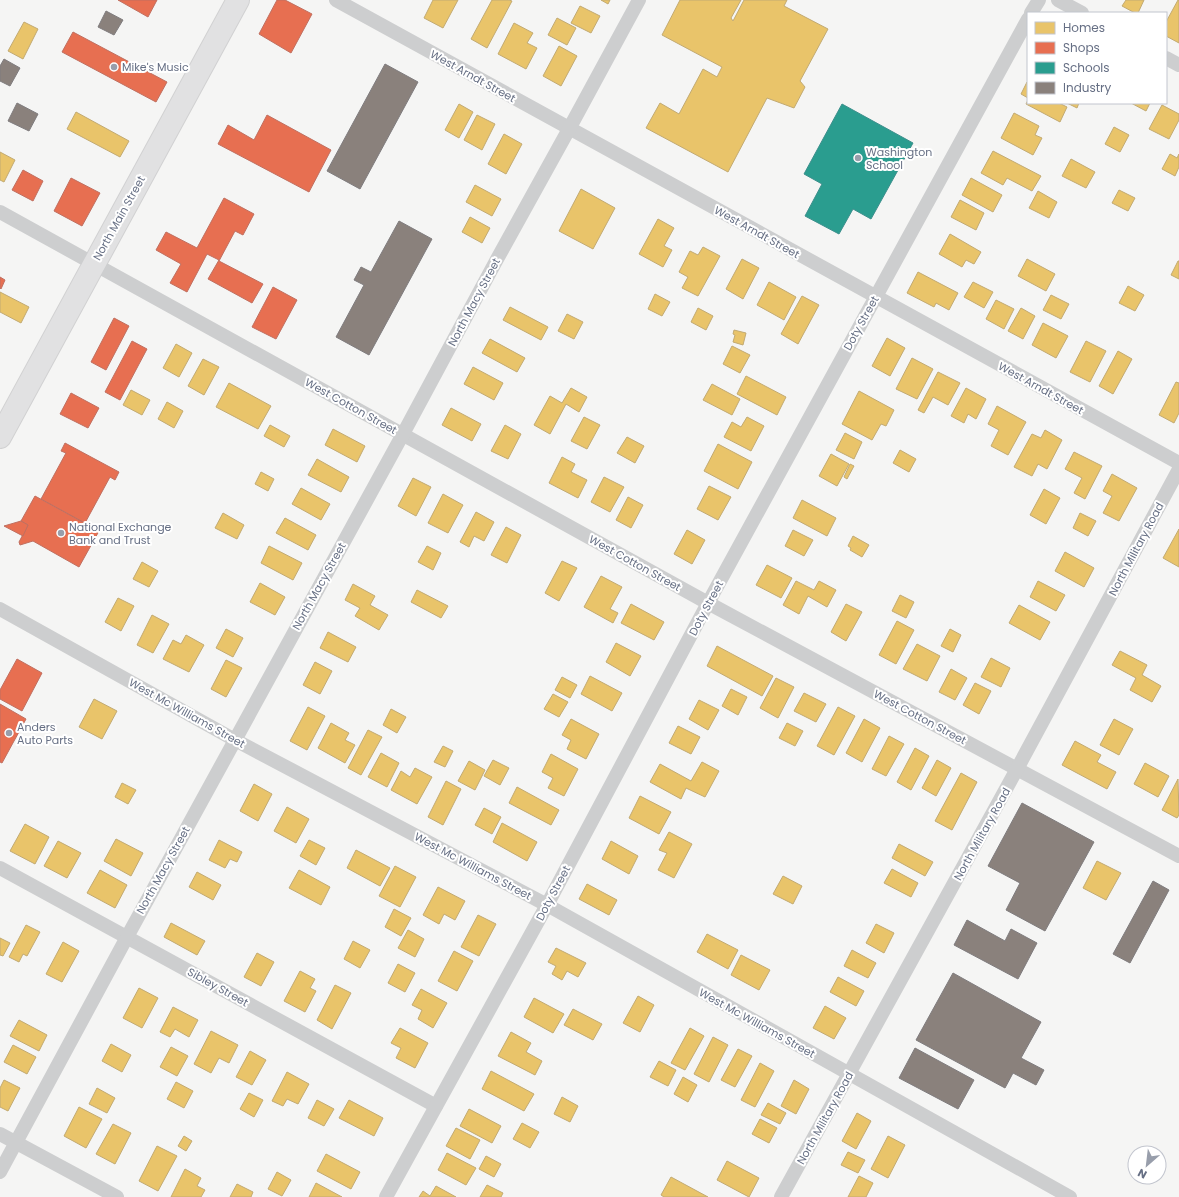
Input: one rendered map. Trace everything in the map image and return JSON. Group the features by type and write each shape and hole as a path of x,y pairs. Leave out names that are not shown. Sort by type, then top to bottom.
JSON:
{"main road":[{"name":"North Main Street","path":"0,437 238,0"}],"street":[{"name":"West Arndt Street","path":"336,0 1179,463"},
{"name":"North Macy Street","path":"0,1172 234,740 403,434 496,261 570,129 639,0"},
{"path":"1032,12 1039,0"},
{"path":"1058,0 1080,12"},
{"name":"Doty Street","path":"386,1197 546,905 708,603 1027,21"},
{"path":"1167,59 1179,65"},
{"name":"West Cotton Street","path":"0,212 708,603 1179,856"},
{"name":"North Military Road","path":"781,1197 1017,769 1179,469"},
{"name":"West Mc Williams Street","path":"0,609 234,740 546,905 1070,1197"},
{"name":"Sibley Street","path":"0,868 436,1106"},
{"path":"0,1134 117,1197"}],"building: Homes":[{"path":"433,0 458,0 443,28 424,18"},
{"path":"492,0 512,1 487,48 471,39"},
{"path":"601,0 610,0 608,4"},
{"path":"680,0 741,0 731,18 733,21 744,0 787,0 784,6 828,29 800,81 805,87 794,108 767,98 728,172 646,128 660,103 679,114 703,69 717,77 722,67 662,35"},
{"path":"1126,0 1144,0 1138,12 1133,12 1122,6"},
{"path":"1179,0 1179,43 1167,37 1167,20"},
{"path":"580,6 600,16 591,33 571,23"},
{"path":"557,18 576,28 567,45 548,35"},
{"path":"24,22 38,29 23,59 8,51"},
{"path":"514,23 533,33 527,43 537,48 526,69 498,54"},
{"path":"559,46 577,56 561,86 543,76"},
{"path":"1027,82 1027,97 1021,94"},
{"path":"1027,102 1027,104 1061,104 1067,107 1060,122 1026,104"},
{"path":"459,104 473,112 459,138 445,130"},
{"path":"1069,104 1079,104 1077,108"},
{"path":"1133,104 1150,104 1146,111"},
{"path":"1162,105 1179,114 1179,120 1169,139 1149,129"},
{"path":"76,112 129,141 120,157 67,129"},
{"path":"1014,113 1039,126 1035,135 1042,138 1033,155 1001,138"},
{"path":"477,115 495,124 482,150 464,140"},
{"path":"1114,127 1129,135 1120,152 1105,144"},
{"path":"504,134 522,144 506,174 488,164"},
{"path":"993,151 1041,176 1032,191 1007,178 1003,185 981,173"},
{"path":"0,152 15,160 4,182 0,180"},
{"path":"1170,154 1177,158 1179,154 1179,167 1175,176 1162,169"},
{"path":"1071,159 1095,172 1086,188 1062,176"},
{"path":"971,178 1002,195 993,212 962,195"},
{"path":"475,185 501,199 492,216 466,202"},
{"path":"581,189 615,208 593,249 559,231"},
{"path":"1119,190 1135,198 1128,211 1112,203"},
{"path":"1038,191 1057,202 1049,218 1029,208"},
{"path":"960,200 984,213 976,230 951,217"},
{"path":"470,217 490,228 482,243 462,232"},
{"path":"658,219 674,228 664,246 672,250 663,267 639,254"},
{"path":"950,234 981,252 974,264 966,260 962,267 939,254"},
{"path":"703,247 720,256 698,296 682,288 688,277 679,272 690,251 698,255"},
{"path":"742,259 759,268 743,299 726,289"},
{"path":"1027,259 1055,274 1046,291 1018,276"},
{"path":"1179,261 1179,279 1171,275"},
{"path":"918,272 958,293 949,310 936,303 934,307 907,293"},
{"path":"769,282 796,297 784,320 757,305"},
{"path":"973,282 993,292 984,308 964,297"},
{"path":"1128,286 1144,295 1135,311 1119,303"},
{"path":"0,292 29,307 21,323 0,312"},
{"path":"655,294 670,302 662,316 648,309"},
{"path":"1051,295 1069,304 1061,319 1043,310"},
{"path":"802,296 819,305 798,344 781,334"},
{"path":"996,300 1014,309 1004,329 986,319"},
{"path":"510,307 548,327 541,340 503,320"},
{"path":"698,308 713,316 706,330 691,322"},
{"path":"1021,308 1035,316 1023,339 1008,331"},
{"path":"567,314 583,322 574,339 558,331"},
{"path":"1043,323 1068,336 1056,358 1032,345"},
{"path":"734,330 746,333 743,345 733,342 735,335 733,334"},
{"path":"887,338 905,348 890,376 872,366"},
{"path":"490,339 525,358 517,372 482,353"},
{"path":"1086,341 1106,351 1090,382 1070,372"},
{"path":"176,344 192,353 179,377 163,368"},
{"path":"732,346 750,355 740,373 723,364"},
{"path":"1118,351 1132,359 1113,394 1099,386"},
{"path":"912,358 933,369 917,399 896,389"},
{"path":"203,359 219,367 204,395 188,386"},
{"path":"473,367 503,383 494,400 464,384"},
{"path":"938,372 960,383 948,405 933,397 924,413 918,410"},
{"path":"746,376 786,397 777,415 737,394"},
{"path":"1176,382 1179,383 1179,413 1174,423 1159,415"},
{"path":"229,383 271,406 258,429 216,407"},
{"path":"712,384 740,399 732,415 703,400"},
{"path":"571,388 587,397 579,412 566,404 550,434 534,425 550,396 562,403"},
{"path":"966,388 986,399 976,419 968,414 964,423 951,416"},
{"path":"131,390 150,400 142,415 123,405"},
{"path":"859,391 894,410 886,426 881,424 872,440 842,424"},
{"path":"167,402 183,411 174,428 158,419"},
{"path":"997,406 1026,422 1008,455 991,446 999,430 988,424"},
{"path":"451,408 481,424 472,441 442,425"},
{"path":"584,417 600,425 587,449 571,441"},
{"path":"747,417 764,426 751,451 724,437 732,422 741,427"},
{"path":"270,425 290,436 284,447 264,436"},
{"path":"505,425 521,434 508,459 491,451"},
{"path":"333,429 365,446 357,462 325,445"},
{"path":"1045,430 1062,440 1047,469 1038,464 1032,476 1014,467 1032,434 1041,438"},
{"path":"845,433 862,442 854,459 836,450"},
{"path":"627,437 644,446 635,463 617,453"},
{"path":"718,444 752,462 738,489 704,471"},
{"path":"900,450 916,459 909,472 893,463"},
{"path":"1074,452 1102,466 1085,499 1074,493 1082,478 1065,469"},
{"path":"831,454 849,464 837,486 819,476"},
{"path":"562,457 575,464 571,472 587,480 578,498 549,483"},
{"path":"317,459 349,477 341,492 308,475"},
{"path":"850,464 854,466 847,479 844,477"},
{"path":"261,472 274,479 268,491 255,484"},
{"path":"1112,474 1137,488 1119,521 1103,513 1112,496 1103,491"},
{"path":"604,477 624,487 610,512 591,502"},
{"path":"413,478 431,487 416,516 398,506"},
{"path":"709,486 731,497 718,520 697,509"},
{"path":"301,488 330,504 321,520 292,504"},
{"path":"1044,489 1060,498 1046,524 1030,515"},
{"path":"443,494 463,505 448,533 428,523"},
{"path":"628,497 643,505 631,528 616,520"},
{"path":"802,500 836,518 827,536 793,518"},
{"path":"476,512 494,522 484,541 474,536 469,547 460,542"},
{"path":"223,513 244,525 237,539 215,528"},
{"path":"1080,513 1096,521 1088,536 1073,528"},
{"path":"285,518 316,535 308,550 276,533"},
{"path":"506,527 521,535 507,563 491,555"},
{"path":"1179,529 1179,567 1163,558"},
{"path":"687,530 705,540 692,564 674,554"},
{"path":"793,530 813,540 804,556 785,546"},
{"path":"853,536 869,545 862,557 850,550 851,548 848,546"},
{"path":"269,546 302,563 293,580 261,563"},
{"path":"427,546 441,553 433,570 418,562"},
{"path":"1065,552 1094,568 1084,587 1055,571"},
{"path":"562,561 577,568 559,601 545,593"},
{"path":"142,562 158,571 149,587 133,579"},
{"path":"767,565 792,578 781,598 756,585"},
{"path":"601,576 622,587 610,609 618,613 613,623 584,607"},
{"path":"796,581 814,590 819,581 836,590 827,607 808,596 799,614 783,605"},
{"path":"1038,581 1065,595 1056,611 1030,597"},
{"path":"260,583 285,597 275,615 250,602"},
{"path":"353,584 375,596 370,605 388,615 379,630 355,616 360,608 345,600"},
{"path":"417,590 448,606 441,618 411,602"},
{"path":"900,595 914,602 906,618 892,611"},
{"path":"118,598 134,606 121,631 105,622"},
{"path":"631,604 664,622 654,640 621,623"},
{"path":"846,604 862,612 846,641 831,632"},
{"path":"1019,605 1050,622 1040,640 1009,623"},
{"path":"152,615 169,624 153,653 137,645"},
{"path":"897,621 914,630 896,664 879,655"},
{"path":"226,629 243,638 233,657 216,648"},
{"path":"950,629 961,635 953,652 941,646"},
{"path":"328,632 356,647 348,662 320,648"},
{"path":"186,635 204,645 189,672 163,659 173,640 181,644"},
{"path":"616,643 641,656 630,676 606,662"},
{"path":"917,644 940,656 927,681 903,669"},
{"path":"717,646 773,676 762,696 707,666"},
{"path":"1120,651 1147,665 1142,675 1161,686 1152,702 1130,690 1136,678 1112,665"},
{"path":"991,658 1010,668 1001,687 981,677"},
{"path":"226,660 242,668 226,697 211,689"},
{"path":"315,662 332,671 320,694 303,685"},
{"path":"951,669 967,678 955,700 939,692"},
{"path":"590,676 622,693 612,711 581,694"},
{"path":"562,677 577,685 570,698 555,690"},
{"path":"776,678 794,687 778,718 760,708"},
{"path":"975,683 991,691 979,714 963,705"},
{"path":"731,689 747,697 738,715 722,706"},
{"path":"804,693 826,704 816,722 794,711"},
{"path":"553,694 568,702 559,717 544,709"},
{"path":"94,699 117,711 102,739 79,727"},
{"path":"699,700 719,710 708,730 689,719"},
{"path":"308,707 325,716 307,750 290,741"},
{"path":"838,707 855,716 834,755 817,746"},
{"path":"391,709 406,717 397,733 383,725"},
{"path":"571,719 599,734 586,759 567,749 571,740 562,735"},
{"path":"864,719 880,728 862,762 846,753"},
{"path":"1114,719 1133,729 1119,755 1100,745"},
{"path":"331,723 349,733 345,740 355,745 345,763 318,748"},
{"path":"787,723 803,731 795,746 779,738"},
{"path":"678,726 700,737 691,754 669,743"},
{"path":"368,730 382,737 361,775 348,768"},
{"path":"889,736 904,744 886,776 872,769"},
{"path":"1075,741 1101,755 1097,762 1116,772 1107,789 1062,765"},
{"path":"443,746 453,751 445,767 434,762"},
{"path":"915,748 929,756 911,790 897,782"},
{"path":"381,753 399,763 387,787 368,777"},
{"path":"551,754 578,769 564,796 548,788 553,778 542,772"},
{"path":"493,760 509,768 500,785 484,776"},
{"path":"937,760 951,768 936,796 922,788"},
{"path":"469,761 485,770 475,790 458,781"},
{"path":"702,762 719,771 705,797 686,788 681,799 650,782 660,764 691,781"},
{"path":"1145,763 1169,776 1158,797 1134,784"},
{"path":"415,768 432,777 417,804 391,790 401,771 410,777"},
{"path":"961,773 977,782 952,830 935,821"},
{"path":"1178,779 1179,815 1177,818 1162,810"},
{"path":"446,781 461,789 443,825 428,817"},
{"path":"122,783 136,790 128,804 115,797"},
{"path":"254,784 272,794 258,821 240,811"},
{"path":"517,787 559,810 551,825 509,803"},
{"path":"640,796 671,812 659,834 629,818"},
{"path":"287,807 309,819 296,843 274,831"},
{"path":"484,808 501,817 492,834 475,825"},
{"path":"502,823 537,842 527,861 493,842"},
{"path":"25,824 49,837 35,864 10,851"},
{"path":"669,832 692,844 674,878 658,870 667,853 659,850"},
{"path":"116,839 143,853 131,876 104,861"},
{"path":"219,840 242,852 237,862 230,859 225,868 209,860"},
{"path":"309,840 325,848 316,865 300,856"},
{"path":"58,841 81,853 67,878 44,866"},
{"path":"611,841 638,856 629,874 602,859"},
{"path":"899,844 933,862 925,876 892,858"},
{"path":"356,850 390,868 380,886 347,868"},
{"path":"1097,861 1121,873 1106,900 1083,888"},
{"path":"395,866 416,877 400,907 379,896"},
{"path":"892,869 918,883 911,897 884,883"},
{"path":"100,870 127,885 115,908 87,893"},
{"path":"299,870 330,887 321,905 289,888"},
{"path":"197,872 221,885 213,900 189,887"},
{"path":"783,876 802,886 793,904 773,894"},
{"path":"587,884 617,900 609,915 579,899"},
{"path":"438,887 465,901 455,920 444,914 439,924 423,915"},
{"path":"394,909 411,918 401,936 385,927"},
{"path":"478,915 496,924 479,956 461,947"},
{"path":"171,923 205,941 197,955 164,937"},
{"path":"876,924 894,933 884,953 866,943"},
{"path":"26,925 40,932 27,956 23,954 19,962 9,957"},
{"path":"408,930 424,939 415,957 398,948"},
{"path":"707,934 738,950 728,969 697,952"},
{"path":"0,938 10,943 3,956 0,955"},
{"path":"353,941 370,950 360,968 344,959"},
{"path":"63,942 79,951 62,982 46,974"},
{"path":"556,948 586,963 578,977 567,971 562,980 552,974 556,966 548,962"},
{"path":"852,950 876,963 868,978 844,966"},
{"path":"454,951 473,961 457,991 438,981"},
{"path":"257,953 274,962 261,986 244,977"},
{"path":"741,955 770,970 759,990 731,975"},
{"path":"398,964 415,973 405,992 388,983"},
{"path":"300,971 315,979 310,988 316,991 305,1012 284,1001"},
{"path":"838,977 864,991 856,1006 830,992"},
{"path":"335,985 351,993 332,1029 317,1020"},
{"path":"139,988 158,998 142,1028 123,1018"},
{"path":"421,989 447,1003 433,1028 418,1019 422,1010 412,1005"},
{"path":"638,996 654,1005 640,1032 623,1023"},
{"path":"534,998 564,1014 553,1033 524,1017"},
{"path":"825,1006 846,1018 834,1039 813,1028"},
{"path":"173,1007 198,1020 189,1037 175,1029 170,1037 160,1032"},
{"path":"573,1009 602,1024 593,1040 564,1025"},
{"path":"19,1020 47,1035 39,1051 10,1036"},
{"path":"400,1028 428,1043 415,1068 396,1058 401,1048 391,1043"},
{"path":"690,1028 704,1036 685,1070 671,1063"},
{"path":"211,1031 238,1045 229,1063 219,1058 211,1073 194,1064"},
{"path":"511,1032 531,1043 526,1052 542,1061 535,1075 498,1056"},
{"path":"713,1037 728,1045 709,1082 694,1074"},
{"path":"111,1044 131,1055 122,1072 102,1061"},
{"path":"13,1045 36,1057 27,1074 4,1062"},
{"path":"171,1047 188,1056 177,1076 160,1067"},
{"path":"738,1049 752,1056 735,1087 721,1080"},
{"path":"250,1051 266,1060 252,1085 236,1077"},
{"path":"659,1061 676,1070 668,1086 650,1077"},
{"path":"760,1063 774,1071 755,1107 741,1100"},
{"path":"491,1071 534,1094 524,1111 482,1089"},
{"path":"287,1072 309,1084 298,1104 287,1099 283,1106 272,1101"},
{"path":"683,1077 697,1085 688,1102 674,1094"},
{"path":"4,1080 20,1088 8,1111 0,1107 0,1088"},
{"path":"794,1080 809,1089 796,1114 781,1106"},
{"path":"176,1082 193,1091 184,1108 167,1099"},
{"path":"97,1088 115,1098 107,1113 89,1104"},
{"path":"249,1093 263,1100 254,1117 240,1109"},
{"path":"562,1097 578,1106 570,1122 554,1114"},
{"path":"317,1100 334,1109 324,1126 308,1118"},
{"path":"349,1100 383,1118 374,1136 339,1118"},
{"path":"768,1103 786,1113 780,1124 761,1115"},
{"path":"79,1107 102,1119 86,1148 64,1136"},
{"path":"469,1109 501,1126 492,1143 460,1126"},
{"path":"857,1113 871,1121 856,1149 842,1141"},
{"path":"760,1119 777,1128 769,1143 752,1134"},
{"path":"522,1123 539,1132 530,1148 513,1139"},
{"path":"113,1124 131,1133 115,1164 96,1154"},
{"path":"456,1128 480,1140 470,1159 446,1146"},
{"path":"184,1136 192,1141 186,1151 178,1146"},
{"path":"888,1136 905,1145 888,1178 871,1169"},
{"path":"157,1146 177,1156 158,1191 139,1181"},
{"path":"848,1152 865,1160 858,1173 841,1165"},
{"path":"447,1153 476,1168 466,1185 438,1170"},
{"path":"326,1154 360,1172 351,1189 317,1171"},
{"path":"486,1156 501,1164 494,1177 479,1169"},
{"path":"727,1161 759,1178 749,1197 717,1180"},
{"path":"185,1169 201,1178 197,1186 205,1190 201,1197 171,1197"},
{"path":"277,1172 291,1180 282,1196 268,1189"},
{"path":"859,1176 873,1183 866,1197 848,1197"},
{"path":"671,1177 708,1197 664,1197 661,1195"},
{"path":"316,1183 342,1197 309,1197"},
{"path":"237,1184 253,1192 251,1197 230,1197"},
{"path":"487,1185 503,1193 501,1197 480,1197"},
{"path":"436,1186 456,1197 419,1197 423,1191 430,1196"}],"building: Shops":[{"path":"118,0 157,0 148,17"},
{"path":"277,0 285,0 312,14 291,53 259,34"},
{"name":"Mike's Music","path":"73,32 167,82 156,102 62,52"},
{"path":"267,115 331,150 309,192 218,144 228,125 254,140"},
{"path":"23,170 43,181 33,201 12,190"},
{"path":"71,178 100,193 82,226 54,211"},
{"path":"224,198 254,214 243,235 235,231 219,261 263,284 252,303 208,279 219,260 207,254 187,292 170,283 181,264 156,250 166,232 197,248"},
{"path":"0,277 5,280 1,289 0,288"},
{"path":"273,287 297,300 276,339 252,327"},
{"path":"114,318 129,326 106,370 91,362"},
{"path":"132,341 147,349 120,400 105,392"},
{"path":"71,393 99,408 88,428 60,414"},
{"path":"65,443 119,472 115,480 110,477 85,523 41,499 66,453 61,451"},
{"name":"National Exchange Bank and Trust","path":"35,496 99,531 79,567 33,541 20,545 19,542 28,525 21,521"},
{"path":"21,521 28,525 23,536 4,526"},
{"path":"17,659 42,673 22,711 0,699 0,690"},
{"name":"Anders Auto Parts","path":"0,704 26,719 2,763 0,762"}],"building: Schools":[{"name":"Washington School","path":"842,104 913,143 871,219 853,209 839,234 805,216 822,184 804,174"}],"building: Industry":[{"path":"106,11 123,20 114,35 98,27"},
{"path":"4,59 20,68 10,86 0,81 0,66"},
{"path":"385,64 418,82 360,189 327,171"},
{"path":"17,103 38,114 29,131 8,121"},
{"path":"399,221 432,239 369,355 336,337 364,285 354,280 361,267 371,272"},
{"path":"1022,803 1094,842 1045,931 1006,910 1020,883 988,866"},
{"path":"1153,881 1169,890 1130,963 1113,954"},
{"path":"967,920 1005,941 1011,929 1037,943 1018,979 954,945"},
{"path":"953,973 1041,1022 1021,1058 1044,1070 1036,1085 1013,1073 1005,1088 916,1040"},
{"path":"915,1048 974,1080 958,1109 899,1078"}],"place":[{"name":"Mike's Music","path":"114,67"},
{"name":"Washington School","path":"858,158"},
{"name":"National Exchange Bank and Trust","path":"61,533"},
{"name":"Anders Auto Parts","path":"9,733"}]}
